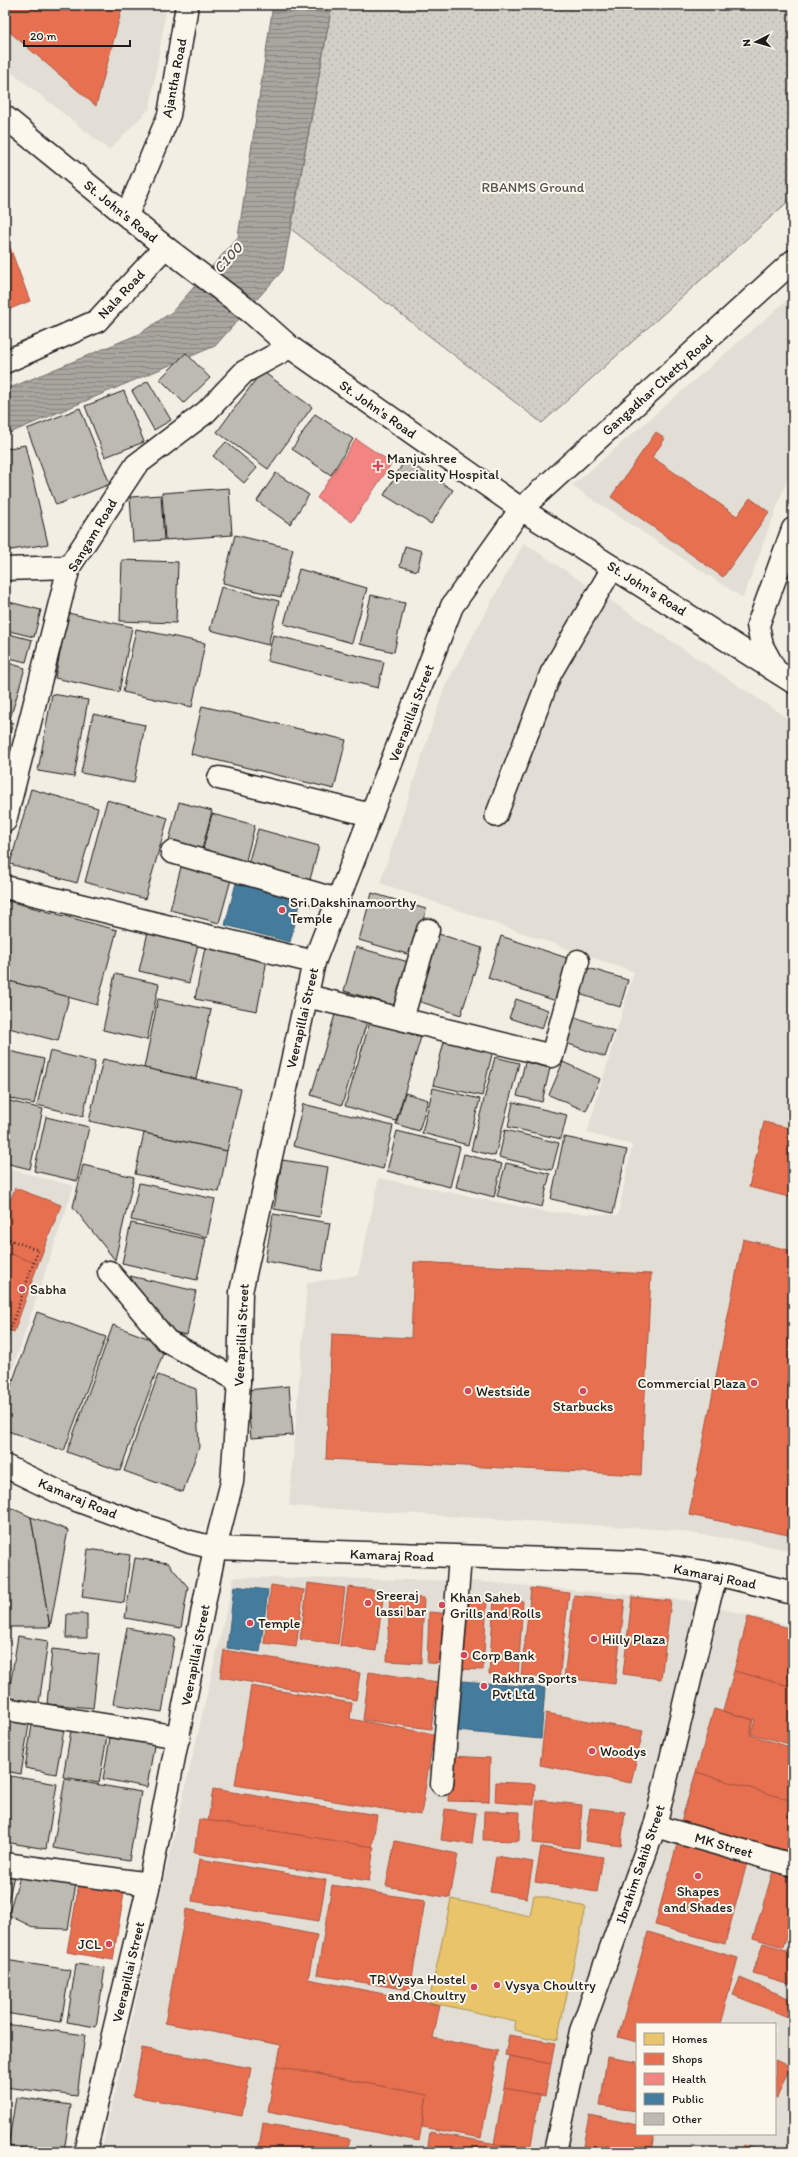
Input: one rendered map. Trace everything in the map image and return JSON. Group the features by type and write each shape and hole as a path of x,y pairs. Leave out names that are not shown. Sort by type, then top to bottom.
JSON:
{"street":[{"name":"Ajantha Road","path":"127,215 169,116 187,5"},
{"name":"St. John's Road","path":"5,117 165,247 190,264 253,314 290,347 521,509 774,668 793,682"},
{"name":"Nala Road","path":"5,362 97,321 165,247"},
{"name":"Gangadhar Chetty Road","path":"521,509 793,261"},
{"name":"Sangam Road","path":"5,821 69,567 136,465 206,412 244,372 290,347"},
{"name":"Veerapillai Street","path":"85,2152 149,1884 216,1548 232,1482 239,1381 241,1292 314,962 452,606 521,509"},
{"path":"774,668 762,646 758,625 793,529"},
{"path":"5,569 69,567"},
{"path":"220,778 371,815"},
{"path":"172,852 338,900"},
{"path":"5,887 314,962"},
{"path":"402,1019 428,930"},
{"path":"307,996 552,1056 578,961"},
{"path":"109,1272 167,1341 239,1381"},
{"name":"Kamaraj Road","path":"5,1466 71,1498 190,1542 216,1548 640,1562 717,1574 793,1592"},
{"path":"442,1784 460,1557"},
{"name":"Ibrahim Sahib Street","path":"555,2152 581,2031 655,1826 717,1574"},
{"path":"5,1709 179,1737"},
{"name":"MK Street","path":"655,1826 793,1865"},
{"path":"5,1864 149,1884"}],"lane":[{"path":"496,816 551,673 613,567"}],"path":[{"path":"5,1238 38,1250 5,1344"},
{"path":"5,1333 9,1334"}],"shaded area":[{"path":"5,5 167,5 150,108 109,150 5,67"},
{"path":"793,295 793,464 743,598 572,486"},
{"path":"524,543 793,722 793,1551 749,1542 673,1530 289,1506 307,1283 358,1275 379,1178 547,1212 618,1215 632,1145 587,1133 634,972 380,883 445,686"},
{"name":"Sabha","path":"5,1168 74,1186 5,1392"},
{"path":"234,1577 473,1581 685,1600 793,1626 793,2152 101,2152"}],"green space":[{"name":"RBANMS Ground","path":"332,5 793,5 793,197 542,423 291,229"}],"water":[{"name":"C100","path":"273,5 332,5 283,270 215,346 5,435 5,390 139,334 172,312 238,237"}],"building: Homes":[{"path":"534,1895 586,1907 557,2040 514,2030 516,2021 429,2002 451,1899 530,1916"}],"building: Shops":[{"path":"5,5 123,5 96,106 5,28"},
{"path":"5,234 30,301 5,311"},
{"path":"656,432 665,439 652,457 737,516 750,498 769,512 723,577 611,497"},
{"path":"764,1122 793,1129 793,1198 749,1187"},
{"path":"15,1188 61,1205 38,1264 5,1252 5,1214"},
{"name":"Commercial Plaza","path":"743,1239 793,1251 793,1536 689,1515"},
{"path":"5,1252 38,1264 14,1332 5,1329"},
{"path":"414,1262 651,1274 641,1475 326,1459 332,1334 411,1338"},
{"path":"308,1583 345,1588 338,1644 300,1639"},
{"path":"271,1585 304,1590 296,1647 264,1643"},
{"path":"348,1587 384,1591 376,1651 340,1646"},
{"path":"531,1588 569,1593 559,1680 521,1675"},
{"name":"Hilly Plaza","path":"574,1595 625,1600 615,1684 564,1678"},
{"path":"390,1596 424,1598 421,1663 387,1661"},
{"path":"632,1597 671,1601 661,1679 623,1674"},
{"path":"463,1599 487,1601 483,1670 459,1669"},
{"path":"494,1599 523,1601 518,1676 489,1674"},
{"path":"429,1612 452,1614 449,1664 427,1663"},
{"path":"748,1617 793,1629 793,1687 734,1671"},
{"path":"224,1650 360,1673 356,1700 220,1677"},
{"path":"734,1671 793,1687 793,1745 751,1734 755,1720 723,1711"},
{"path":"369,1672 438,1682 431,1729 363,1720"},
{"path":"251,1686 352,1703 350,1719 434,1734 421,1815 235,1785"},
{"path":"714,1709 753,1720 750,1735 793,1748 793,1801 696,1772"},
{"path":"546,1713 643,1731 631,1783 540,1765"},
{"path":"450,1756 490,1758 489,1802 448,1801"},
{"path":"696,1772 793,1801 793,1853 681,1821"},
{"path":"496,1782 535,1784 534,1805 495,1802"},
{"path":"213,1789 377,1815 372,1847 208,1821"},
{"path":"537,1800 582,1805 579,1848 533,1843"},
{"path":"590,1808 625,1812 621,1846 585,1841"},
{"path":"445,1809 476,1813 472,1844 441,1840"},
{"path":"484,1811 520,1812 519,1841 483,1840"},
{"path":"199,1819 374,1847 369,1881 194,1853"},
{"path":"395,1841 458,1854 450,1898 386,1886"},
{"path":"677,1844 747,1863 725,1944 655,1925"},
{"path":"541,1847 603,1857 597,1892 535,1882"},
{"path":"496,1856 533,1862 527,1898 490,1892"},
{"path":"199,1859 326,1880 319,1921 192,1901"},
{"path":"774,1868 793,1874 793,1914 783,1947 753,1938"},
{"path":"80,1878 125,1886 113,1960 67,1952"},
{"path":"332,1885 425,1901 410,1990 317,1975"},
{"path":"186,1909 317,1935 308,1979 440,2005 433,2038 498,2051 481,2138 422,2127 427,2095 277,2066 281,2045 165,2023"},
{"path":"648,1932 738,1958 720,2023 636,2023 636,2042 618,2037"},
{"path":"763,1943 793,1952 793,1985 753,1973"},
{"path":"740,1978 793,2000 793,2019 733,1995"},
{"path":"509,2035 555,2043 551,2064 505,2055"},
{"path":"142,2048 251,2068 242,2116 133,2096"},
{"path":"509,2056 551,2064 545,2096 504,2088"},
{"path":"607,2057 636,2062 636,2111 600,2106"},
{"path":"776,2060 790,2066 776,2098"},
{"path":"276,2066 427,2095 419,2141 268,2111"},
{"path":"504,2088 540,2095 530,2150 494,2144"},
{"path":"589,2115 636,2125 636,2135 654,2135 651,2152 613,2152 583,2146"},
{"path":"263,2123 350,2139 347,2152 258,2152"},
{"path":"430,2132 530,2150 530,2152 427,2152"},
{"path":"743,2145 761,2152 740,2152"}],"building: Health":[{"path":"356,439 392,463 352,522 317,498"}],"building: Public":[{"path":"237,879 302,897 290,942 225,925"},
{"path":"234,1586 268,1590 260,1652 227,1648"},
{"path":"462,1681 545,1688 541,1739 457,1731"}],"building: Other":[{"path":"186,353 210,378 184,403 160,379"},
{"path":"262,371 312,407 268,469 217,432"},
{"path":"148,381 171,420 154,430 132,391"},
{"path":"124,391 144,442 105,457 85,406"},
{"path":"80,408 110,484 56,505 27,429"},
{"path":"315,414 353,439 331,475 292,449"},
{"path":"226,442 257,468 244,483 213,456"},
{"path":"25,445 48,544 5,551 5,449"},
{"path":"405,460 453,490 431,524 384,495"},
{"path":"276,473 309,495 290,524 257,501"},
{"path":"229,488 232,535 165,540 162,493"},
{"path":"161,495 164,540 133,542 130,497"},
{"path":"235,535 293,549 281,597 223,583"},
{"path":"405,546 422,551 417,571 400,566"},
{"path":"122,560 178,562 176,623 120,621"},
{"path":"299,569 367,588 352,643 284,624"},
{"path":"221,587 279,601 268,645 210,630"},
{"path":"371,595 405,603 394,652 360,644"},
{"path":"5,601 41,610 34,637 5,630"},
{"path":"68,613 132,627 119,692 55,678"},
{"path":"136,629 205,643 192,707 123,692"},
{"path":"5,633 32,640 26,662 5,657"},
{"path":"273,635 384,662 378,688 267,661"},
{"path":"5,662 25,668 10,719 5,717"},
{"path":"52,694 88,700 74,777 38,771"},
{"path":"202,706 346,740 334,789 191,754"},
{"path":"93,714 145,725 134,783 81,773"},
{"path":"5,720 13,723 5,751"},
{"path":"31,789 98,808 77,883 10,864"},
{"path":"107,800 168,818 145,899 85,882"},
{"path":"179,802 212,811 200,857 167,848"},
{"path":"212,814 255,825 244,868 201,857"},
{"path":"258,829 319,846 308,887 246,871"},
{"path":"182,863 232,876 219,923 170,910"},
{"path":"372,893 426,909 414,956 359,940"},
{"path":"8,901 117,930 97,1005 5,980 5,911"},
{"path":"148,932 198,944 189,983 139,971"},
{"path":"436,933 482,948 461,1015 415,1000"},
{"path":"501,936 570,959 556,1001 488,978"},
{"path":"205,947 267,960 257,1011 195,999"},
{"path":"356,947 412,963 400,1007 344,991"},
{"path":"585,967 628,980 620,1007 576,993"},
{"path":"115,974 159,984 147,1040 103,1030"},
{"path":"5,980 69,997 58,1041 5,1027"},
{"path":"158,999 211,1010 196,1079 144,1068"},
{"path":"516,999 548,1010 542,1029 509,1018"},
{"path":"337,1008 368,1018 342,1105 311,1095"},
{"path":"575,1017 614,1031 605,1057 566,1043"},
{"path":"370,1022 421,1037 396,1121 345,1106"},
{"path":"445,1038 493,1050 482,1096 433,1085"},
{"path":"5,1050 44,1059 34,1104 5,1097"},
{"path":"50,1051 95,1062 83,1116 37,1105"},
{"path":"495,1057 519,1063 495,1156 471,1150"},
{"path":"103,1059 241,1089 227,1151 89,1121"},
{"path":"525,1062 550,1068 542,1102 517,1096"},
{"path":"563,1062 600,1079 586,1111 549,1095"},
{"path":"433,1088 480,1099 468,1145 422,1133"},
{"path":"405,1093 428,1100 419,1131 396,1124"},
{"path":"5,1100 43,1109 30,1169 5,1163"},
{"path":"513,1102 567,1115 561,1139 508,1127"},
{"path":"303,1104 393,1126 383,1169 293,1146"},
{"path":"46,1117 89,1127 77,1181 34,1171"},
{"path":"505,1130 559,1143 552,1170 499,1157"},
{"path":"397,1131 460,1147 450,1187 387,1171"},
{"path":"144,1133 227,1151 219,1192 135,1174"},
{"path":"564,1137 627,1150 613,1213 551,1199"},
{"path":"464,1154 502,1164 494,1197 456,1187"},
{"path":"282,1160 328,1167 320,1217 274,1209"},
{"path":"506,1163 550,1174 542,1207 497,1196"},
{"path":"83,1165 134,1177 115,1260 73,1207"},
{"path":"139,1183 215,1199 207,1237 131,1220"},
{"path":"273,1214 330,1223 322,1271 265,1261"},
{"path":"131,1223 206,1239 197,1280 122,1263"},
{"path":"130,1276 196,1291 187,1335 163,1330"},
{"path":"37,1312 106,1337 64,1451 5,1430 5,1403"},
{"path":"113,1325 166,1345 120,1471 67,1452"},
{"path":"158,1375 196,1389 199,1447 183,1492 124,1471"},
{"path":"289,1386 293,1435 251,1438 247,1390"},
{"path":"5,1505 31,1517 50,1627 6,1627"},
{"path":"31,1517 68,1530 50,1627"},
{"path":"88,1549 130,1555 124,1603 82,1597"},
{"path":"135,1558 168,1563 188,1587 181,1628 125,1618"},
{"path":"67,1614 87,1614 87,1638 66,1638"},
{"path":"127,1628 175,1637 162,1712 113,1704"},
{"path":"18,1636 48,1641 38,1710 7,1705"},
{"path":"52,1649 99,1654 93,1708 47,1704"},
{"path":"5,1668 9,1668 5,1691"},
{"path":"5,1714 30,1718 21,1774 5,1771"},
{"path":"33,1719 65,1724 56,1774 25,1768"},
{"path":"72,1725 108,1731 99,1783 63,1777"},
{"path":"111,1732 155,1740 147,1787 103,1779"},
{"path":"5,1775 57,1784 46,1849 5,1842"},
{"path":"65,1779 141,1792 129,1861 53,1848"},
{"path":"22,1870 77,1878 68,1929 35,1928 8,1915"},
{"path":"5,1874 14,1876 5,1914"},
{"path":"5,1960 70,1970 61,2022 5,2013"},
{"path":"76,1964 105,1968 96,2027 67,2022"},
{"path":"5,2024 85,2035 77,2096 5,2087"},
{"path":"16,2097 71,2105 64,2152 47,2152 8,2146"}],"place":[{"name":"Manjushree Speciality Hospital","path":"378,466"},
{"name":"Sri Dakshinamoorthy Temple","path":"282,910"},
{"name":"Sabha","path":"22,1289"},
{"name":"Commercial Plaza","path":"754,1383"},
{"name":"Westside","path":"468,1391"},
{"name":"Starbucks","path":"583,1391"},
{"name":"Sreeraj lassi bar","path":"368,1603"},
{"name":"Khan Saheb Grills and Rolls","path":"442,1605"},
{"name":"Temple","path":"250,1623"},
{"name":"Hilly Plaza","path":"594,1639"},
{"name":"Corp Bank","path":"464,1655"},
{"name":"Rakhra Sports Pvt Ltd","path":"484,1686"},
{"name":"Woodys","path":"592,1751"},
{"name":"Shapes and Shades","path":"698,1876"},
{"name":"JCL","path":"109,1944"},
{"name":"Vysya Choultry","path":"497,1985"},
{"name":"TR Vysya Hostel and Choultry","path":"474,1987"}]}
